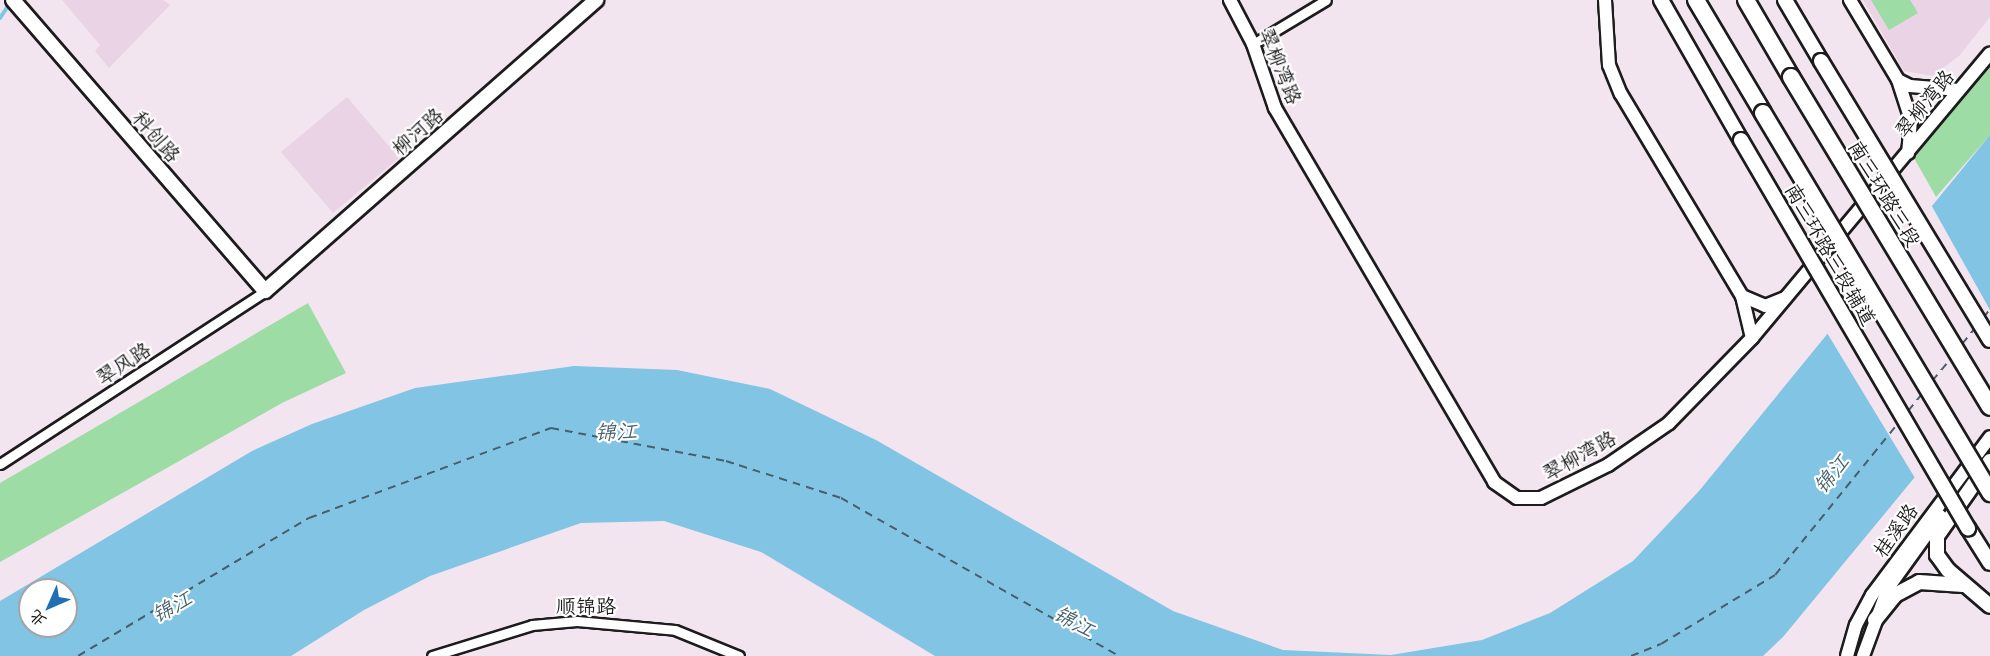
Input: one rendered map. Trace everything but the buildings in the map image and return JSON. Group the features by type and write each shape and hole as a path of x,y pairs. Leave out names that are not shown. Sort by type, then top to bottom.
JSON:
{"highway":[{"path":"1683,0 1741,77"},
{"path":"1696,0 1990,494"},
{"name":"南三环路三段","path":"1746,0 1990,407"}],"main road":[{"name":"柳河路","path":"265,291 596,0"},
{"name":"南三环路三段辅道","path":"1661,0 1990,563"},
{"path":"1785,0 1990,340"},
{"name":"科创路","path":"17,4 265,291"},
{"path":"1990,460 1937,536 1937,555 1947,570 1970,586 1990,606"},
{"path":"1875,620 1895,595 1919,582 1949,581 1970,586"}],"street":[{"name":"翠柳湾路","path":"1230,0 1253,44 1275,108 1494,482 1517,498 1541,498 1627,453 1669,423 1752,338 1990,53"},
{"path":"1253,44 1326,0"},
{"path":"1605,0 1609,65 1621,94 1742,296 1752,338"},
{"path":"1850,0 1898,80 1911,120 1908,154"},
{"path":"1898,80 1910,86 1959,90"},
{"name":"翠风路","path":"0,464 265,291"},
{"path":"1742,296 1765,306 1786,298"},
{"name":"桂溪路","path":"1847,656 1856,625 1872,595 1990,437"},
{"name":"桂溪路","path":"1863,656 1888,588 1990,449"},
{"name":"顺锦路","path":"432,656 532,625 577,621 675,630 739,656"}],"shaded area":[{"path":"62,0 163,0 170,5 109,68 95,51 100,45"},
{"path":"1863,0 1990,0 1990,17 1960,55 1933,76 1904,71"},
{"path":"347,97 399,158 333,213 281,152"}],"green space":[{"path":"1871,0 1910,0 1918,13 1889,30"},
{"path":"1990,61 1990,135 1936,197 1914,158"},
{"path":"308,303 346,373 282,403 0,562 0,483"}],"water":[{"name":"锦江","path":"1990,135 1990,386 1783,637 1763,656 935,656 761,552 664,521 581,523 430,576 364,610 291,656 0,656 0,601 18,590 18,638 78,638 78,578 39,578 252,451 312,424 415,388 574,366 677,370 770,389 876,440 1173,611 1283,650 1391,655 1482,640 1550,613 1633,561 1699,491"}],"pier":[{"path":"1929,201 1990,310 1990,391 1915,478 1824,328"}],"waterway":[{"path":"0,18 10,3"}],"ferry route":[{"path":"1983,318 1990,309"},
{"path":"1962,344 1974,329"},
{"path":"1932,381 1952,357"},
{"path":"1908,411 1922,394"},
{"path":"1631,656 1661,644 1775,575 1899,422"},
{"path":"78,656 309,518 551,428 726,461 841,498 1119,656"}]}
